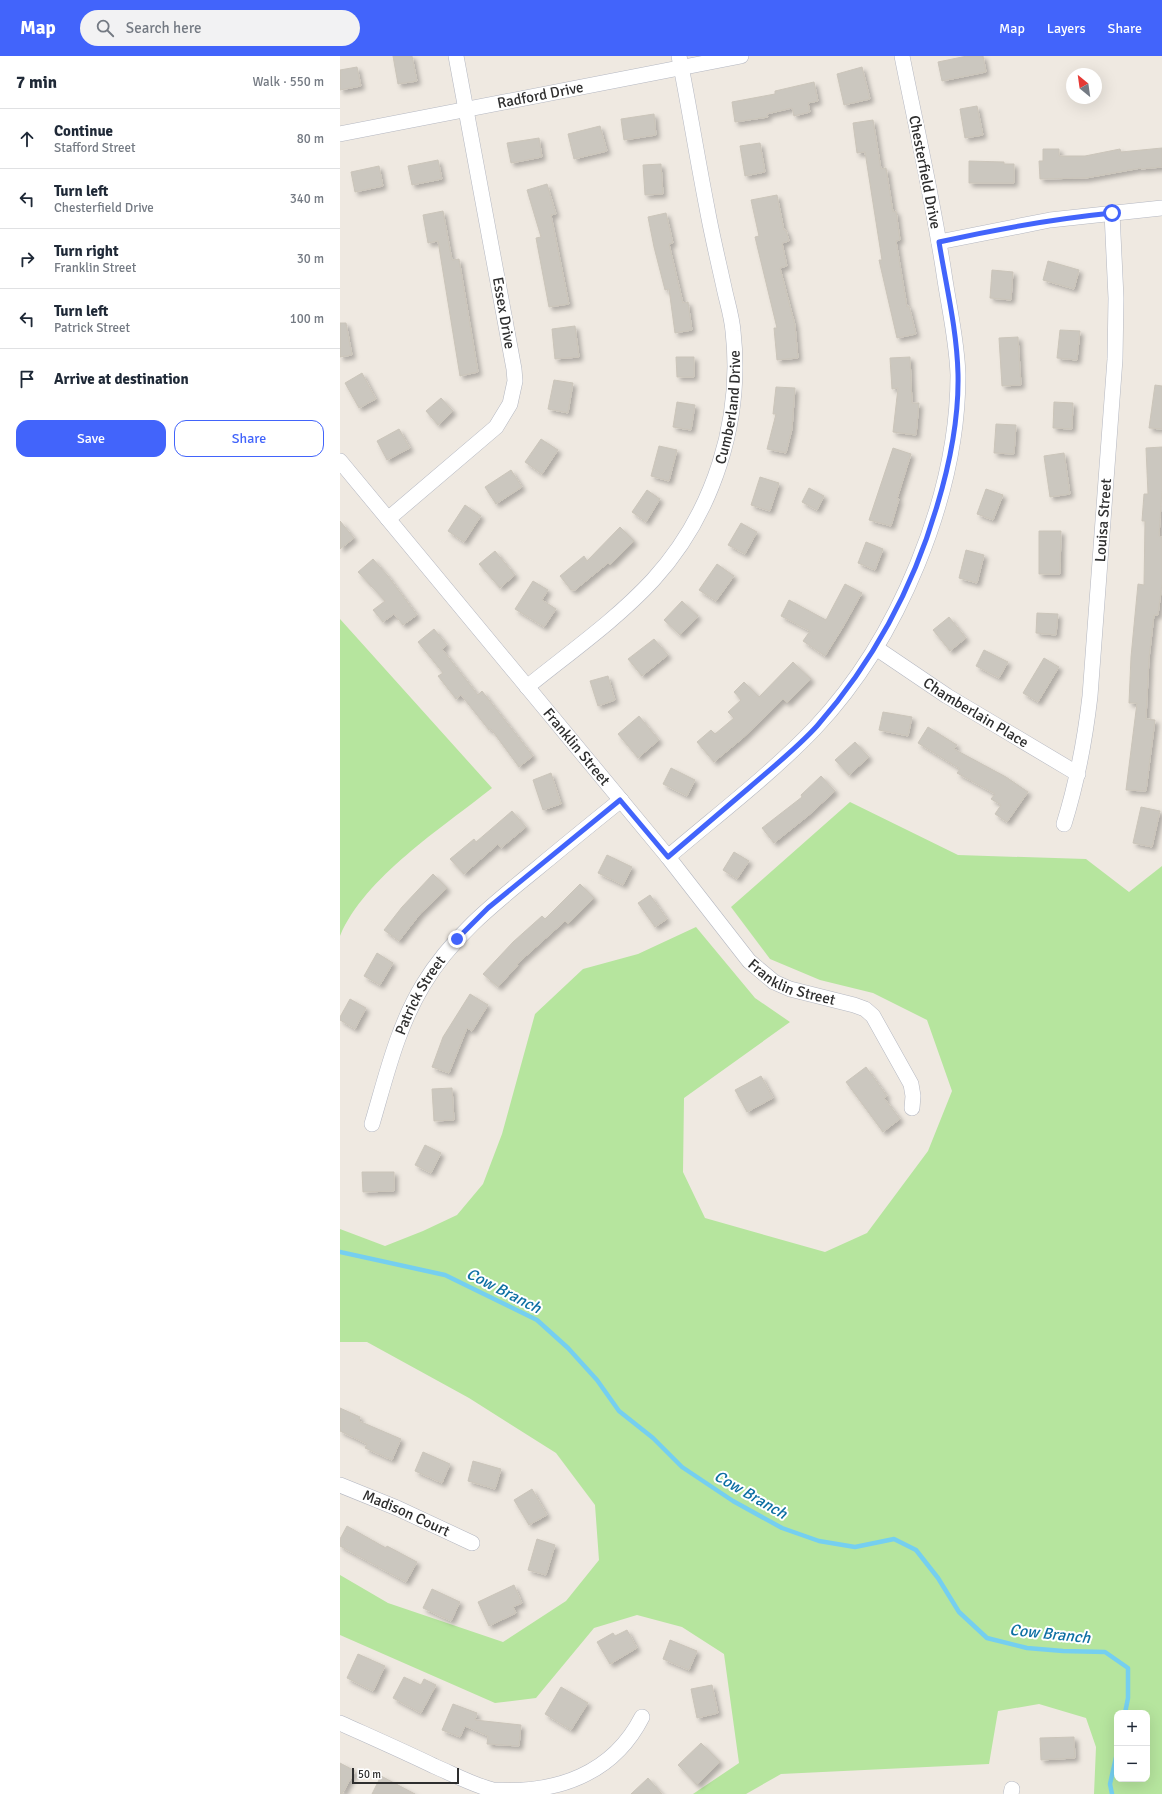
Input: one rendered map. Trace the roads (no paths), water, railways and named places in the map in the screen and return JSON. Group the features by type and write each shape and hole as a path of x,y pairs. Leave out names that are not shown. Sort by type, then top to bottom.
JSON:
{"street":[{"name":"Essex Drive","path":"388,519 496,427 510,404 514,393 514,369 456,56"},
{"name":"Radford Drive","path":"340,134 467,109 680,62 741,56"},
{"name":"Chesterfield Drive","path":"668,857 785,757 816,727 844,694 876,648 892,621 912,578 929,533 952,445 957,410 958,374 956,345 939,242 902,56"},
{"name":"Cumberland Drive","path":"527,687 630,603 653,579 674,553 693,525 708,495 727,440 733,408 735,375 733,330 707,208 680,62"},
{"path":"939,242 995,229 1050,220 1162,208"},
{"name":"Louisa Street","path":"1064,824 1078,774 1084,745 1090,696 1115,360 1116,298 1112,213"},
{"name":"Franklin Street","path":"340,461 668,857 759,971 774,982 790,989 854,1005 865,1009 873,1016 911,1084 913,1096 912,1108"},
{"name":"Chamberlain Place","path":"876,648 947,696 1078,774"},
{"name":"Patrick Street","path":"372,1124 402,1029 423,986 437,964 457,939 479,916 620,800"},
{"name":"Madison Court","path":"340,1485 397,1508 472,1543"},
{"path":"340,1723 477,1785 516,1793 533,1793 555,1790 594,1774 622,1749 642,1717"}],"waterway":[{"name":"Cow Branch","path":"340,1252 445,1275 537,1320 568,1348 597,1380 619,1411 653,1438 682,1467 733,1501 782,1528 819,1541 855,1547 894,1539 916,1550 938,1578 959,1612 987,1638 1027,1648 1105,1652 1128,1668 1128,1698 1126,1710"},
{"name":"Cow Branch","path":"1112,1794 1110,1784 1114,1766"}]}
